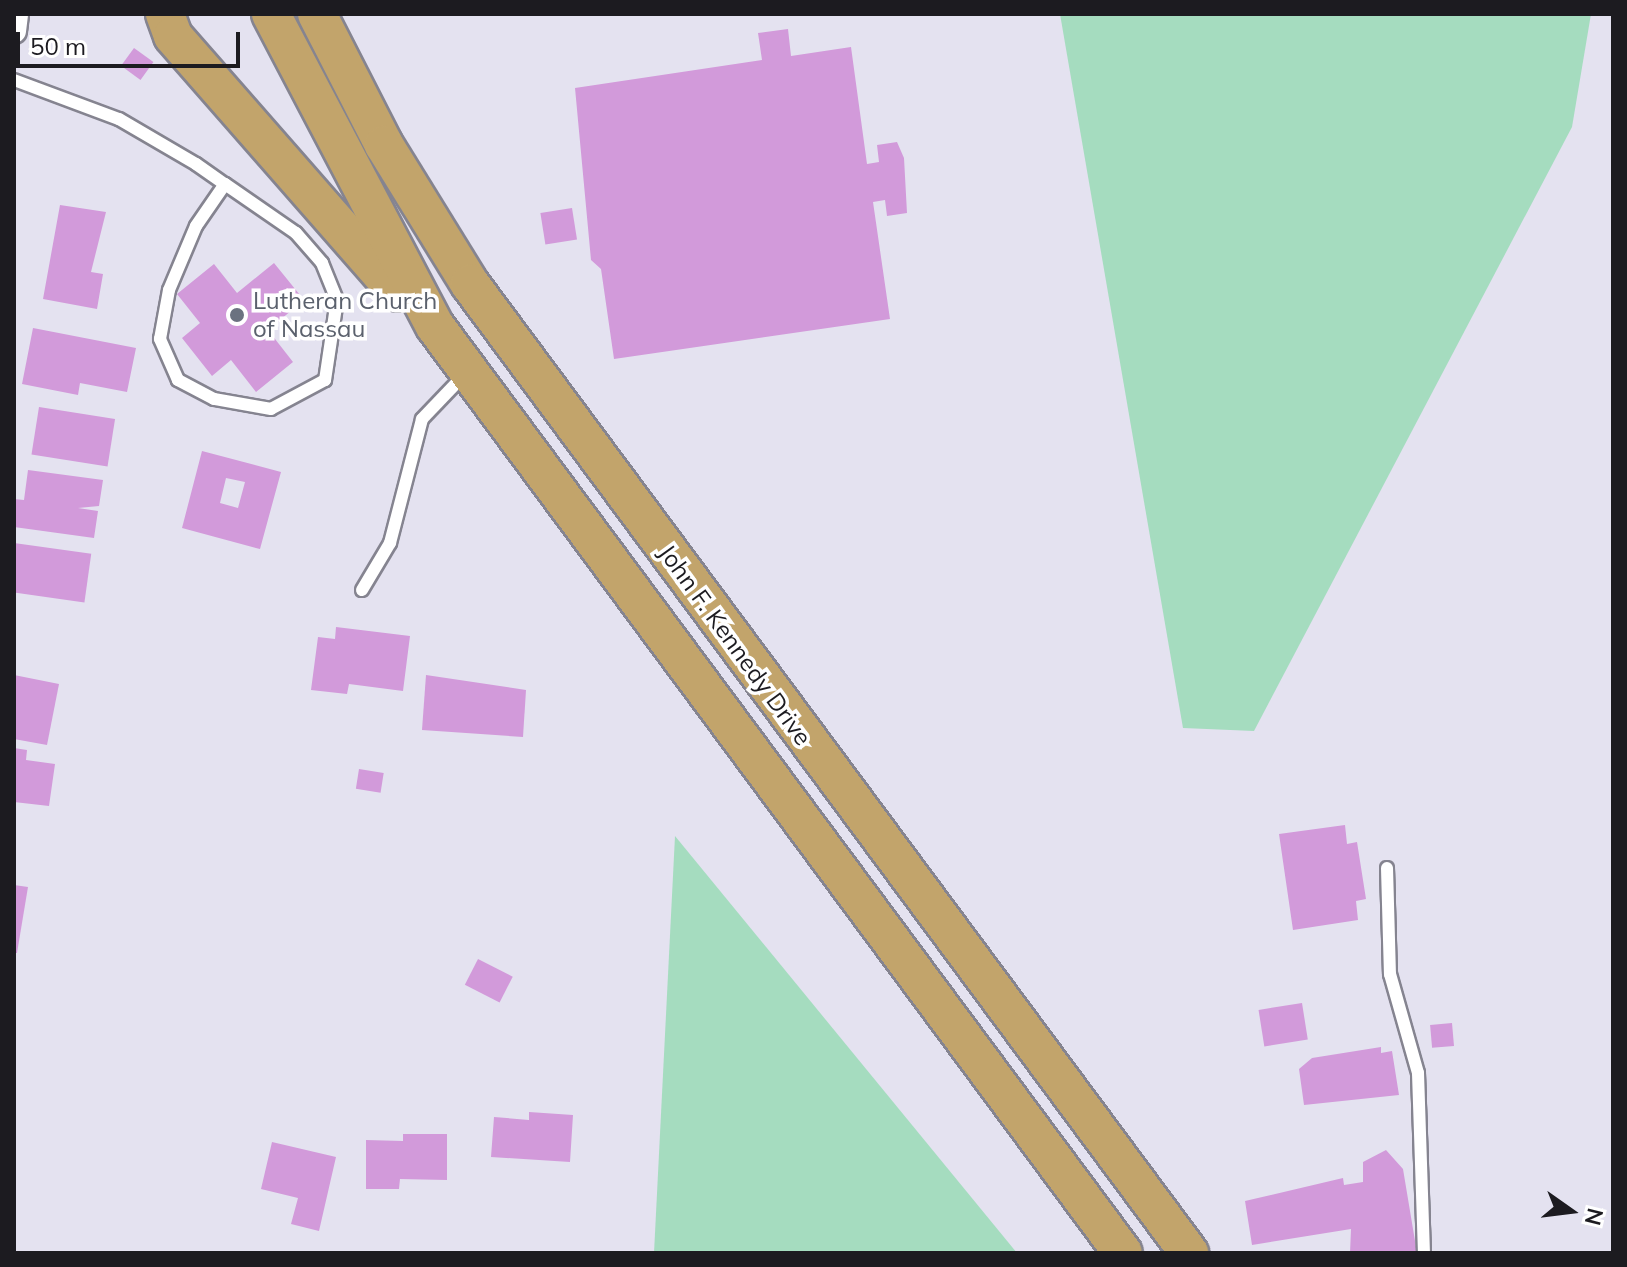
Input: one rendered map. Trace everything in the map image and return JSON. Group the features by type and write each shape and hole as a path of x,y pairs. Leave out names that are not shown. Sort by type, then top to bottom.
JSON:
{"highway":[{"path":"165,14 173,36 389,286 435,326"},
{"name":"John F. Kennedy Drive","path":"271,14 435,326 470,369 552,489 1123,1253"},
{"name":"John F. Kennedy Drive","path":"317,14 384,145 470,284 1189,1253"}],"street":[{"path":"14,31 16,14"}],"lane":[{"path":"14,80 119,119 225,184 296,233 322,263 337,300 325,380 271,409 214,399 178,380 160,339 169,290 196,226 225,184"},
{"path":"362,590 390,543 422,419 470,369"},
{"path":"1387,868 1390,974 1418,1073 1424,1253"}],"green space":[{"path":"1060,14 1591,14 1572,127 1254,731 1183,728"},
{"path":"675,836 1017,1253 654,1253"}],"building":[{"path":"788,29 791,56 851,47 867,164 879,162 877,145 897,142 904,158 907,213 887,216 885,200 873,202 890,319 614,359 601,269 591,260 575,88 762,60 758,33"},
{"path":"134,48 153,62 140,80 121,66"},
{"path":"60,205 106,212 91,272 103,274 97,309 43,299"},
{"path":"572,208 577,240 545,245 540,213"},
{"path":"274,263 304,300 268,330 293,362 256,392 231,360 212,376 182,338 200,323 177,294 214,264 237,293"},
{"path":"33,328 136,348 127,392 80,383 78,395 22,384"},
{"path":"39,407 115,419 108,466 31,454"},
{"path":"202,451 281,472 260,549 182,528","holes":["226,478 245,482 238,508 220,503"]},
{"path":"28,470 103,480 99,506 78,508 98,511 94,538 14,527 14,499 24,500"},
{"path":"14,543 91,554 84,602 14,592"},
{"path":"336,627 410,636 403,691 349,684 347,694 311,690 318,637 335,639"},
{"path":"14,675 59,684 47,745 14,739"},
{"path":"426,675 526,690 523,737 422,730"},
{"path":"14,748 27,750 26,760 55,764 49,806 14,802"},
{"path":"359,769 384,773 381,793 356,789"},
{"path":"1345,825 1347,844 1357,842 1366,899 1356,901 1358,920 1293,930 1279,834"},
{"path":"14,885 28,887 17,953 14,953"},
{"path":"478,959 513,977 500,1003 465,985"},
{"path":"1302,1003 1308,1040 1264,1046 1259,1010"},
{"path":"1452,1023 1454,1046 1432,1048 1430,1025"},
{"path":"1381,1047 1381,1053 1392,1051 1399,1095 1304,1105 1299,1069 1312,1058"},
{"path":"529,1112 573,1115 570,1162 491,1157 494,1117 529,1120"},
{"path":"403,1134 447,1134 447,1180 400,1179 399,1189 366,1189 366,1140 403,1141"},
{"path":"272,1142 336,1157 319,1231 291,1224 298,1198 261,1189"},
{"path":"1386,1150 1403,1169 1417,1253 1350,1253 1351,1229 1252,1245 1245,1201 1343,1178 1344,1185 1363,1182 1363,1162"}],"place":[{"name":"Lutheran Church of Nassau","path":"237,315"}]}
